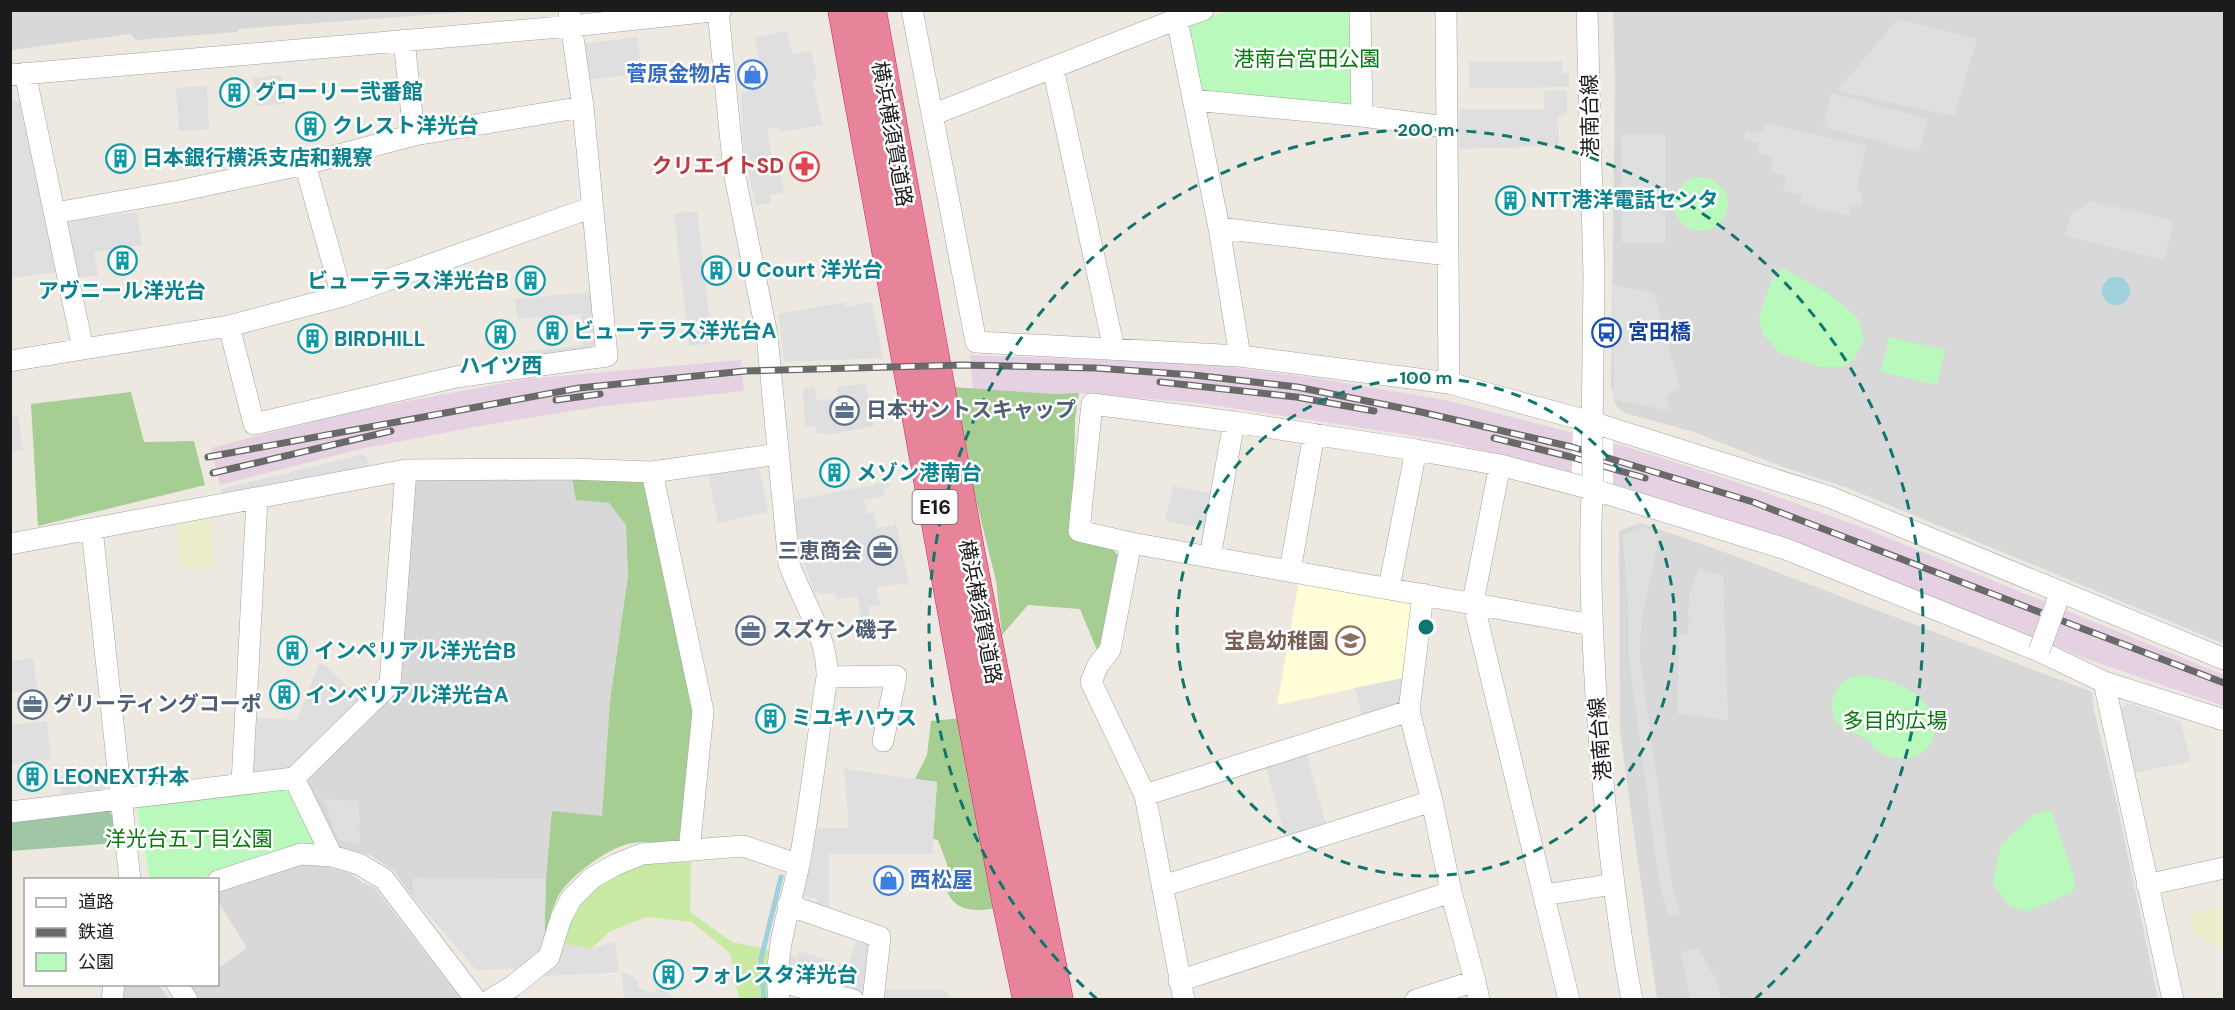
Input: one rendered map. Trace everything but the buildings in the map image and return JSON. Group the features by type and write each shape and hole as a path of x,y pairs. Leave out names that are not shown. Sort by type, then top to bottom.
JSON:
{"highway":[{"name":"横浜横須賀道路","path":"853,12 975,728 1029,999"},
{"name":"横浜横須賀道路","path":"853,12 969,554 1057,999"}],"street":[{"path":"912,10 976,342 1240,356 1449,383 1592,430 1827,496 2058,596 2224,659"},
{"path":"932,114 1203,10"},
{"path":"1360,10 1362,116"},
{"path":"1446,10 1449,383"},
{"name":"港南台線","path":"1587,10 1594,277 1592,625 1600,757 1614,884 1632,999"},
{"path":"83,349 55,213 18,74 404,40 570,18 719,11 734,172 767,336 789,564 823,639 827,660 827,677 799,865 778,951 778,990 853,999"},
{"path":"229,326 254,424 456,377 607,356 583,107 570,18"},
{"path":"1177,19 1219,228 1240,356"},
{"path":"404,40 414,135"},
{"path":"1053,68 1114,349"},
{"path":"1193,100 1362,116 1446,127"},
{"path":"55,213 179,191 304,164 414,135 583,107"},
{"path":"304,164 342,296"},
{"path":"10,361 229,326 342,296 593,207"},
{"path":"1219,228 1448,255"},
{"path":"1592,625 1473,602 1131,543 1079,531 1092,404 1233,422 1416,450 1592,483 1786,549 2039,651 2104,682 2224,720"},
{"path":"1210,557 1233,422"},
{"path":"1290,571 1314,434"},
{"path":"1389,588 1416,450"},
{"path":"10,544 406,470 571,469 652,472 778,454"},
{"path":"1500,465 1473,602 1569,999"},
{"path":"10,812 294,778 390,684 406,470"},
{"path":"652,472 703,711 689,851"},
{"path":"242,784 257,499"},
{"path":"92,529 123,800 129,878"},
{"path":"1131,543 1110,650 1098,665 1090,682 1145,795 1182,990 1451,892"},
{"path":"1416,999 1477,990 1451,892 1432,801 1409,711 1423,594"},
{"path":"2039,651 2058,596"},
{"path":"827,677 896,676 883,741"},
{"path":"2104,682 2173,999"},
{"path":"1145,795 1409,711"},
{"path":"294,778 332,856"},
{"path":"1163,886 1432,801"},
{"path":"490,999 513,986 549,957 561,918 571,899 592,878 615,865 642,854 743,846 799,865"},
{"path":"219,881 302,854 332,856 359,864 384,879 476,999"},
{"path":"2147,885 2224,867"},
{"path":"1544,895 1614,884"},
{"path":"788,905 880,937 873,999"},
{"path":"178,986 188,999"}],"shaded area":[{"path":"10,11 478,11 239,29 237,32 136,40 131,34 11,50"},
{"path":"1613,11 2224,11 2224,644 1848,488 1786,468 1694,432 1625,413 1616,406 1611,385 1615,82"},
{"path":"1898,19 1977,39 1954,116 1837,91"},
{"path":"787,31 792,54 811,50 817,79 812,80 823,125 780,132 779,127 767,129 774,166 779,165 784,192 770,195 771,203 756,205 744,157 741,93 765,88 755,37"},
{"path":"637,37 642,73 580,81 575,45"},
{"path":"1562,61 1562,73 1569,73 1569,87 1469,88 1469,62"},
{"path":"282,75 285,104 256,106 253,78"},
{"path":"207,86 209,129 179,131 176,88"},
{"path":"1567,90 1567,115 1558,116 1559,146 1458,149 1459,109 1544,109 1544,91"},
{"path":"1831,93 1928,119 1919,152 1823,127"},
{"path":"10,99 22,105 58,272 11,278"},
{"path":"1765,123 1866,146 1857,189 1863,197 1861,207 1851,205 1849,216 1800,204 1802,195 1783,190 1786,176 1770,172 1773,157 1757,153 1759,143 1744,140 1746,130 1762,133"},
{"path":"1621,135 1665,135 1665,243 1622,243"},
{"path":"2091,201 2174,221 2164,260 2065,236 2071,214"},
{"path":"697,211 712,343 689,346 674,214"},
{"path":"137,212 142,245 94,252 98,275 77,278 66,227 72,221"},
{"path":"1613,285 1654,293 1680,389 1667,395 1670,411 1614,399"},
{"path":"593,292 599,346 524,363 523,352 583,345 581,314 517,319 515,299"},
{"path":"845,302 846,307 872,302 883,358 784,362 779,314"},
{"path":"970,355 1206,364 1315,378 1445,400 1628,447 1736,482 1864,528 2224,675 2224,706 2081,657 2011,627 1790,542 1621,486 1441,440 1198,403 1079,393 1054,394 973,389"},
{"path":"741,360 744,391 604,406 485,425 365,448 220,485 211,448 350,412 526,379"},
{"path":"866,384 874,426 828,435 817,433 816,426 805,427 803,388 815,387 816,400 838,399 837,386"},
{"path":"11,415 18,415 23,450 11,451"},
{"path":"365,454 370,468 222,496 221,489"},
{"path":"758,463 768,512 718,523 708,474"},
{"path":"410,473 572,477 577,500 609,503 626,525 628,576 610,701 602,817 546,879 477,970 413,897 394,871 370,855 331,845 304,775 395,685"},
{"path":"888,482 889,487 883,488 885,496 864,500 867,514 874,512 877,528 895,525 894,513 909,585 903,583 877,587 880,605 868,607 871,619 861,620 857,596 837,600 835,592 825,594 814,592 805,566 791,501"},
{"path":"1173,486 1214,494 1208,529 1165,521"},
{"path":"211,515 212,568 180,567 177,521"},
{"path":"1640,523 1716,549 2092,692 2094,711 2117,804 2158,999 1657,999 1620,732 1619,531"},
{"path":"1642,527 1660,533 1641,622 1640,660 1672,887 1681,913 1669,917 1659,882 1629,659 1629,619 1623,535"},
{"path":"1699,569 1723,575 1728,720 1677,714 1679,634 1688,634 1689,594"},
{"name":"宝島幼稚園","path":"1299,582 1409,597 1415,606 1408,677 1277,705"},
{"path":"33,658 37,688 11,692 11,661"},
{"path":"319,663 328,667 360,700 291,771 255,774 252,770 256,718 297,720"},
{"path":"1408,677 1399,707 1362,717 1355,688"},
{"path":"2128,703 2180,721 2191,761 2134,773 2121,715 2122,707"},
{"path":"47,721 51,759 11,764 11,725"},
{"path":"1306,753 1327,827 1286,838 1265,765"},
{"path":"844,769 937,782 932,854 829,854 829,907 817,904 817,898 801,895 811,864 817,828 849,828"},
{"path":"107,772 109,784 106,789 62,794 60,776"},
{"path":"324,799 359,801 360,844 338,840"},
{"path":"108,810 114,818 117,843 11,851 11,822"},
{"path":"296,864 316,864 350,873 363,883 374,887 461,999 171,1000 192,986 219,986 219,967 247,948 219,903 219,890"},
{"path":"413,878 546,879 544,951 527,968 477,970 413,897"},
{"path":"2224,906 2224,949 2195,934 2191,913"},
{"path":"615,942 619,972 531,977 560,943 590,949"},
{"path":"856,942 870,945 864,995 791,976 788,955 797,958 799,951 848,966"},
{"path":"1697,948 1715,978 1722,999 1690,999 1681,953"},
{"path":"622,971 639,981 637,986 653,994 657,988 676,998 675,1000 624,999"},
{"path":"123,986 160,986 169,999 121,1000"},
{"path":"882,989 944,990 952,999 881,1000"}],"green space":[{"name":"港南台宮田公園","path":"1227,11 1354,11 1358,112 1200,94 1188,25"},
{"path":"1701,177 1711,179 1720,185 1726,194 1728,204 1726,214 1720,223 1711,229 1701,231 1691,229 1682,223 1676,214 1674,204 1676,194 1682,185 1691,179"},
{"path":"1783,268 1829,294 1858,318 1864,340 1854,360 1843,367 1819,367 1780,353 1763,334 1759,317 1771,282"},
{"path":"1889,337 1945,350 1937,385 1881,372"},
{"path":"952,387 1054,394 1079,393 1075,419 1073,540 1112,548 1119,557 1099,655 1080,609 1028,605 1002,635 996,581 963,447"},
{"path":"131,392 144,442 194,441 205,485 38,526 31,404"},
{"path":"572,477 649,478 699,710 683,845 632,843 613,850 592,862 560,893 552,913 544,951 546,879 552,811 602,816 610,701 628,576 626,525 609,503 576,500"},
{"name":"多目的広場","path":"1865,675 1890,681 1908,689 1921,699 1932,717 1934,726 1934,736 1930,745 1923,752 1904,758 1886,756 1869,741 1843,728 1836,721 1832,703 1839,686 1848,679"},
{"path":"973,717 1009,906 982,910 973,910 958,905 947,891 951,887 947,864 938,840 933,839 937,782 915,779 927,755 931,721"},
{"name":"洋光台五丁目公園","path":"293,788 322,849 250,862 198,878 150,878 136,804"},
{"path":"2051,810 2075,879 2073,892 2027,912 2008,905 1993,883 2001,845 2034,814"},
{"path":"691,854 690,912 732,942 770,950 774,999 739,999 730,953 692,922 646,917 609,932 591,949 560,943 575,901 632,861"}],"water":[{"path":"2116,277 2126,281 2130,291 2126,301 2116,305 2106,301 2102,291 2106,281"}],"pier":[{"path":"1573,428 1613,438 1613,486 1572,476"}],"waterway":[{"path":"764,1000 761,959 781,877"}],"railway":[{"path":"208,457 579,388 745,371 963,365 1095,368 1193,375 1297,387 1421,412 1572,447 1753,502 2224,683"},
{"path":"1160,382 1296,397 1374,411"},
{"path":"556,400 600,394"},
{"path":"213,473 391,431"},
{"path":"1494,438 1645,478"}],"place":[{"name":"菅原金物店","path":"752,74"},
{"name":"グローリー弐番館","path":"234,92"},
{"name":"クレスト洋光台","path":"311,126"},
{"name":"日本銀行横浜支店和親寮","path":"121,158"},
{"name":"クリエイトSD","path":"805,166"},
{"name":"NTT港洋電話センタ","path":"1510,200"},
{"name":"アヴニール洋光台","path":"122,260"},
{"name":"U Court 洋光台","path":"716,270"},
{"name":"ビューテラス洋光台B","path":"530,281"},
{"name":"ビューテラス洋光台A","path":"552,331"},
{"name":"宮田橋","path":"1607,332"},
{"name":"ハイツ西","path":"501,335"},
{"name":"BIRDHILL","path":"313,339"},
{"name":"日本サントスキャップ","path":"845,410"},
{"name":"メゾン港南台","path":"835,473"},
{"name":"三恵商会","path":"883,551"},
{"name":"スズケン磯子","path":"751,630"},
{"name":"宝島幼稚園","path":"1350,641"},
{"name":"インペリアル洋光台B","path":"293,651"},
{"name":"インベリアル洋光台A","path":"284,695"},
{"name":"グリーティングコーポ","path":"32,704"},
{"name":"ミユキハウス","path":"770,718"},
{"name":"LEONEXT升本","path":"32,777"},
{"name":"西松屋","path":"889,880"},
{"name":"フォレスタ洋光台","path":"669,975"}]}
